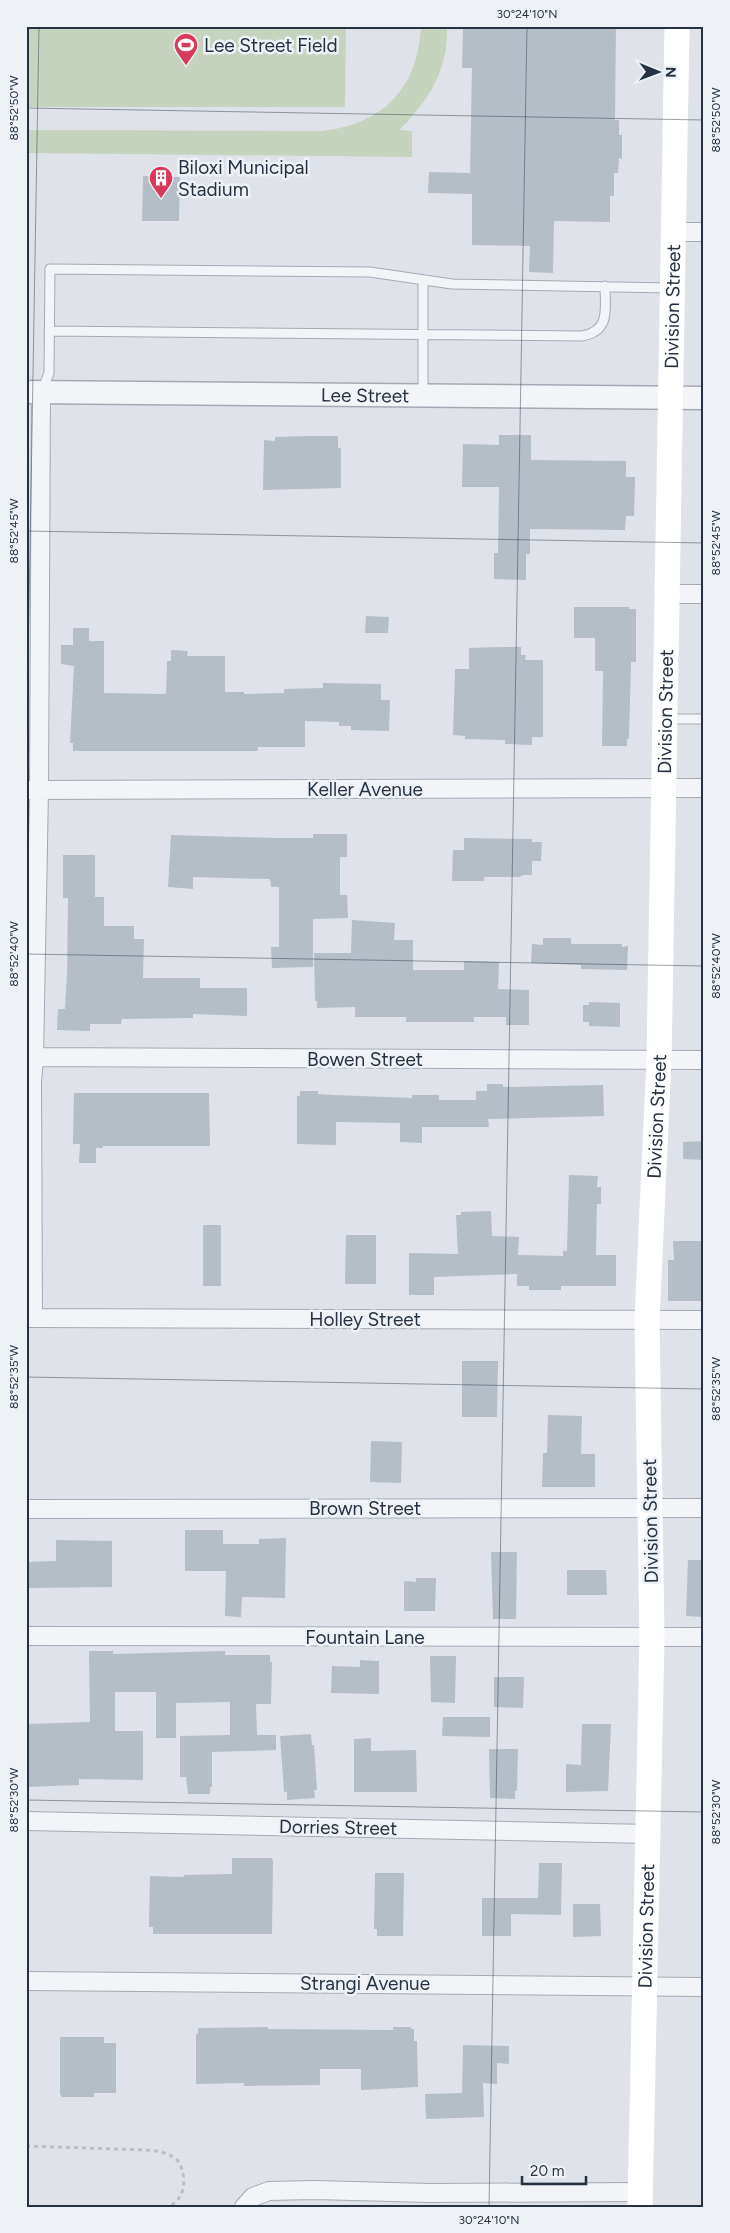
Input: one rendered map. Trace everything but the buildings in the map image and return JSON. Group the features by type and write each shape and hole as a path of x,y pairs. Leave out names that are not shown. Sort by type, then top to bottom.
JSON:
{"main road":[{"name":"Division Street","path":"640,2199 652,1637 648,1319 659,1060 677,26"}],"street":[{"path":"674,232 704,232"},
{"path":"30,1318 34,392"},
{"name":"Lee Street","path":"34,392 704,398"},
{"path":"668,594 704,594"},
{"name":"Keller Avenue","path":"32,791 704,788"},
{"name":"Bowen Street","path":"30,1058 704,1060"},
{"name":"Holley Street","path":"30,1318 704,1320"},
{"name":"Brown Street","path":"26,1510 704,1508"},
{"name":"Fountain Lane","path":"26,1636 704,1637"},
{"name":"Dorries Street","path":"26,1821 649,1834"},
{"name":"Strangi Avenue","path":"26,1981 704,1987"},
{"path":"244,2207 253,2197 269,2191 640,2199"}],"lane":[{"path":"34,392 49,373 50,268 370,272 452,284 673,288"},
{"path":"423,280 423,396"},
{"path":"49,331 591,335 600,328 605,320 605,286"},
{"path":"666,719 704,719"}],"path":[{"path":"26,2146 146,2150 164,2153 177,2160 183,2172 184,2186 180,2198 170,2207"}],"green space":[{"name":"Lee Street Field","path":"26,26 346,26 345,107 26,107"},
{"path":"421,26 447,26 447,42 435,84 419,108 399,130 412,131 412,157 26,153 26,130 323,131 344,127 380,111 404,85 413,68"}],"place":[{"name":"Lee Street Field","path":"186,66"},
{"name":"Biloxi Municipal Stadium","path":"161,199"}]}
